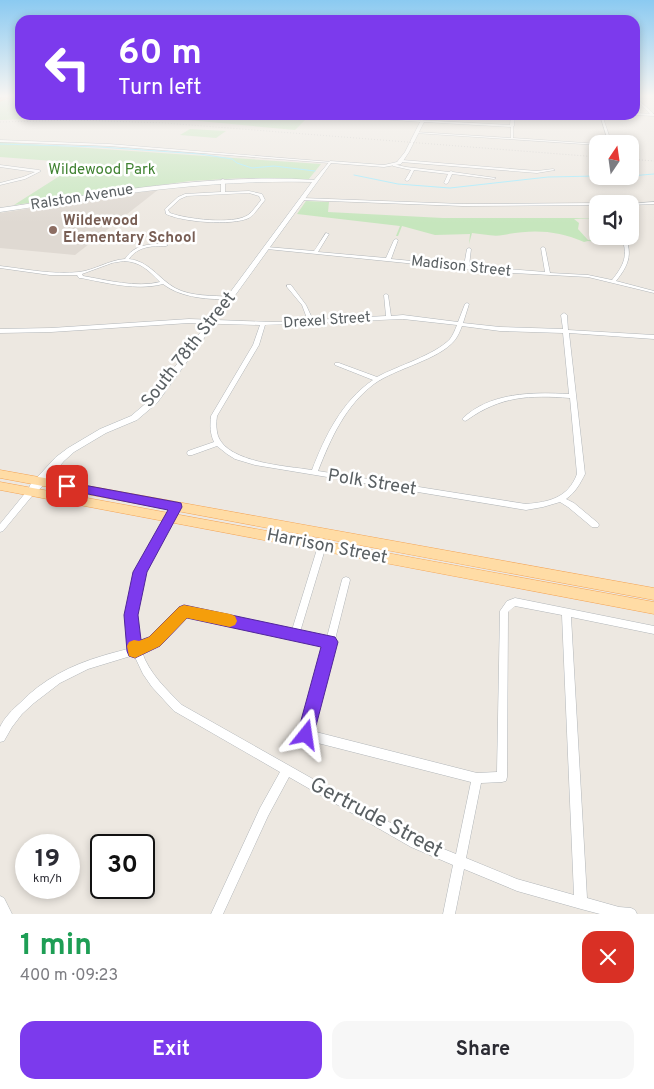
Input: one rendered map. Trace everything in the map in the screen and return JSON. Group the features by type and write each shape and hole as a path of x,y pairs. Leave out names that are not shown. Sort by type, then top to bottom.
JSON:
{"main road":[{"name":"Harrison Street","path":"0,474 35,487"},
{"name":"Harrison Street","path":"0,486 35,487 654,594"},
{"name":"Harrison Street","path":"173,512 322,546 654,608"}],"street":[{"path":"402,161 414,138"},
{"path":"490,138 589,143"},
{"path":"0,141 109,145 394,165 494,178"},
{"path":"394,165 402,161 537,172 553,170"},
{"name":"South 78th Street","path":"0,529 35,487 71,450 103,431 134,418 154,401 314,181 330,162"},
{"path":"0,166 39,171 24,178 0,184"},
{"path":"407,180 414,169"},
{"path":"446,183 451,172"},
{"path":"223,180 223,192"},
{"name":"Ralston Avenue","path":"0,210 181,184 223,180 314,181"},
{"path":"223,192 256,193 263,198 249,216 238,220 226,221 177,217 166,212 167,208 182,197 223,192"},
{"path":"302,199 456,205 589,206"},
{"path":"639,204 654,203"},
{"path":"315,253 327,234"},
{"path":"388,260 396,240"},
{"path":"126,260 136,249 166,245"},
{"path":"614,281 625,267 628,258 626,245"},
{"name":"Madison Street","path":"267,248 466,268 588,276 654,292"},
{"path":"542,248 548,274"},
{"path":"466,268 469,249"},
{"path":"0,267 79,273 108,262 126,260 143,263 174,290 230,298"},
{"path":"79,273 81,277 148,285 164,282"},
{"path":"289,286 304,305 310,322"},
{"path":"386,295 389,317"},
{"path":"314,473 329,434 340,415 356,396 377,379 398,367 445,346 454,338 467,304"},
{"path":"564,315 581,474 575,489 560,499 571,505 595,525"},
{"name":"Drexel Street","path":"0,331 213,321 263,324 389,317 420,318 500,328 654,337"},
{"path":"190,454 218,443 213,433 214,416 256,345 263,324"},
{"path":"337,364 377,379"},
{"path":"465,419 484,405 508,397 537,394 572,396"},
{"name":"Polk Street","path":"218,443 226,451 243,460 514,506 538,506 560,499"},
{"name":"Gertrude Street","path":"173,512 140,572 131,615 135,651 157,688 178,708 415,843 517,885 581,903 632,914"},
{"path":"295,634 322,546"},
{"path":"346,580 306,735 477,778 502,777 504,611 510,604 515,602 654,630"},
{"path":"0,737 9,721 33,696 60,676 98,661 135,651 155,641 184,612 330,642"},
{"path":"566,613 581,903"},
{"path":"217,914 264,812 287,771"},
{"path":"450,914 477,778"},
{"path":"0,902 6,914"}],"shaded area":[{"name":"Wildewood Elementary School","path":"159,189 75,255 0,248 0,213"}],"green space":[{"name":"Wildewood Park","path":"0,142 321,164 308,180 244,178 190,181 14,205 80,163 0,157"},
{"path":"306,201 329,202 328,212 443,218 589,218 574,219 579,223 578,229 589,241 584,242 564,235 534,231 496,236 472,233 469,244 470,234 435,235 402,226 398,236 396,236 400,226 297,214"}],"waterway":[{"path":"0,144 100,147 200,154 232,159 237,163 252,168 274,166 315,171"},
{"path":"639,175 654,174"},
{"path":"354,175 398,184 450,188 548,177 589,176"}],"railway":[{"path":"352,138 589,156"},
{"path":"639,160 654,161"}],"slow traffic":[{"path":"134,646 135,651 155,641 184,612 230,621"}],"place":[{"name":"Wildewood Elementary School","path":"53,230"}],"route":[{"path":"67,486 176,507 140,572 131,615 135,651 155,641 184,612 330,642 306,735"}]}
